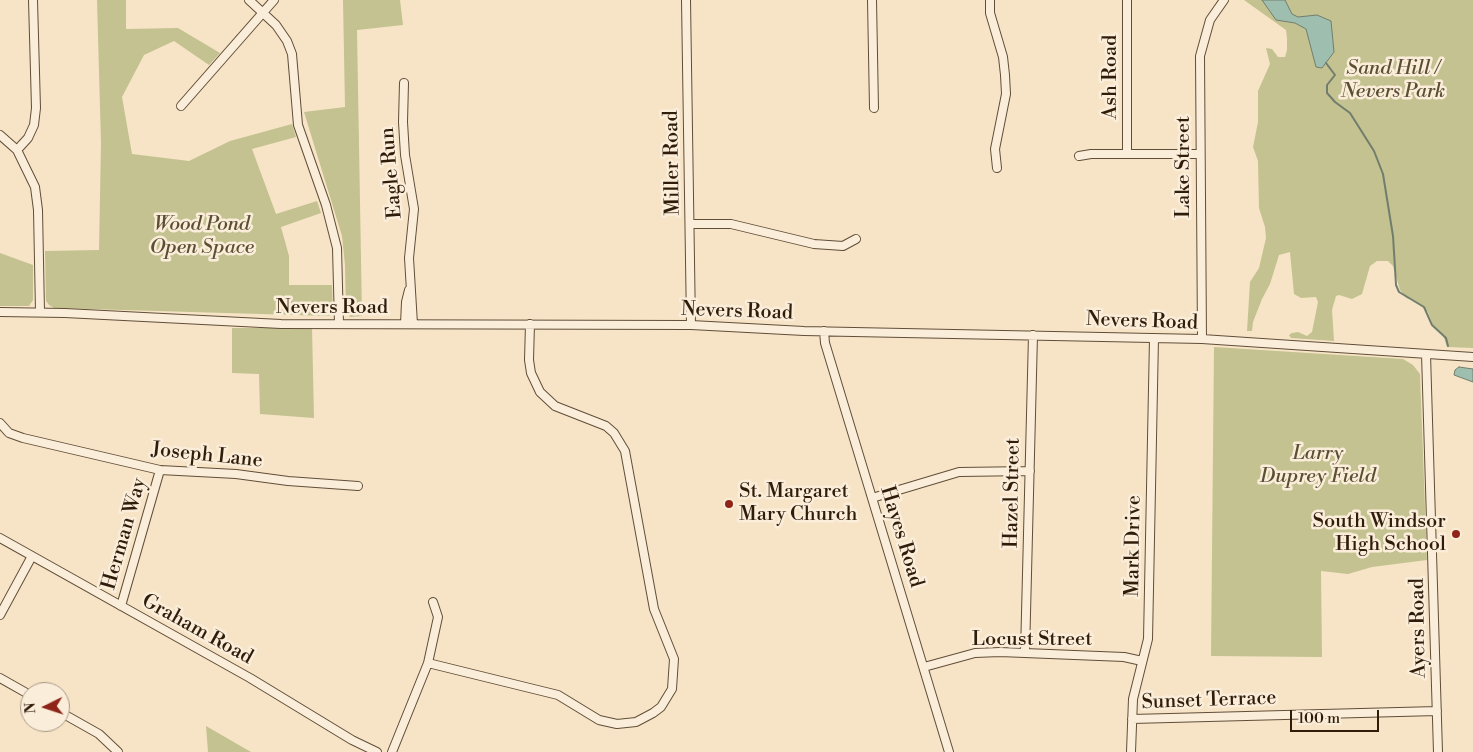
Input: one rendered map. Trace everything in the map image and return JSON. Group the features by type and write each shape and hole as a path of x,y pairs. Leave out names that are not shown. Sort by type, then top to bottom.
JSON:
{"street":[{"path":"17,150 28,138 34,125 36,108 33,0"},
{"path":"249,0 282,33 292,54 298,124 326,205 337,248 339,324"},
{"path":"181,106 264,14 274,0"},
{"name":"Miller Road","path":"686,0 691,326"},
{"path":"872,0 874,108"},
{"path":"990,0 990,14 1003,56 1006,94 995,149 997,168"},
{"name":"Ash Road","path":"1127,0 1127,153"},
{"name":"Lake Street","path":"1202,339 1200,56 1210,20 1224,0"},
{"name":"Eagle Run","path":"404,83 405,155 414,209 410,258 410,290 413,302 409,324"},
{"path":"0,135 17,150 35,187 38,210 40,312"},
{"path":"1079,156 1127,153 1200,154"},
{"path":"690,224 731,224 814,244 844,246 856,239"},
{"name":"Nevers Road","path":"0,312 40,312 227,323 691,326 824,331 1202,339 1473,357"},
{"path":"428,663 558,695 599,720 617,724 636,722 653,713 664,702 672,689 674,659 654,609 625,451 614,433 606,426 554,406 540,392 531,373 529,360 530,324"},
{"name":"Hayes Road","path":"824,331 825,343 949,752"},
{"name":"Hazel Street","path":"1025,653 1033,335"},
{"name":"Mark Drive","path":"1131,752 1134,692 1148,639 1154,338"},
{"name":"Ayers Road","path":"1426,354 1438,752"},
{"name":"Joseph Lane","path":"0,423 8,433 23,438 160,470 236,474 288,481 358,486"},
{"name":"Herman Way","path":"121,606 160,470"},
{"path":"872,498 959,472 1030,471"},
{"name":"Graham Road","path":"0,538 250,678 352,740 378,752"},
{"path":"0,615 32,556"},
{"path":"392,752 428,663 438,617 434,602"},
{"name":"Locust Street","path":"924,668 975,653 1124,657 1142,661"},
{"path":"0,678 20,689"},
{"name":"Sunset Terrace","path":"1132,719 1437,711"},
{"path":"70,718 99,734 118,752"}],"green space":[{"name":"Wood Pond Open Space","path":"97,0 126,0 126,29 178,28 220,53 209,65 174,41 144,55 122,97 132,154 189,161 230,141 292,124 296,137 252,149 276,214 317,201 321,213 281,227 289,256 289,285 332,285 333,312 330,316 54,308 46,301 45,251 99,250 101,143"},
{"path":"343,0 400,0 403,25 357,30 362,316 350,317 346,312 342,236 304,112 345,107"},
{"name":"Sand Hill / Nevers Park","path":"1244,0 1473,0 1473,348 1447,347 1443,335 1433,325 1428,312 1415,301 1406,298 1400,290 1393,266 1388,261 1377,261 1370,266 1362,294 1352,299 1339,295 1336,296 1332,310 1334,341 1291,338 1289,335 1292,333 1298,332 1307,336 1312,332 1318,302 1316,297 1301,298 1294,294 1290,252 1279,255 1270,284 1253,322 1252,331 1247,331 1250,282 1259,268 1266,238 1265,227 1259,208 1258,161 1253,147 1258,122 1258,91 1270,64 1266,48 1272,49 1278,57 1285,57 1287,38 1286,30"},
{"path":"0,253 33,265 33,300 29,306 0,306"},
{"path":"232,328 312,328 314,418 260,414 259,374 232,373"},
{"name":"Larry Duprey Field","path":"1214,347 1403,359 1413,365 1420,374 1427,560 1372,567 1348,574 1321,571 1322,657 1211,656"},
{"path":"206,726 251,752 208,752"}],"shaded area":[{"path":"1262,0 1285,0 1292,14 1298,17 1317,15 1331,21 1334,52 1322,68 1316,67 1306,29 1295,23 1276,20"},
{"path":"1459,367 1473,369 1473,382 1454,375 1455,370"}],"waterway":[{"path":"1326,63 1335,75 1327,85 1327,93 1335,102 1350,113 1374,151 1383,174 1393,236 1396,285 1399,292 1424,307 1432,325 1446,338 1448,346"}],"place":[{"name":"St. Margaret Mary Church","path":"729,504"},
{"name":"South Windsor High School","path":"1456,534"}]}
